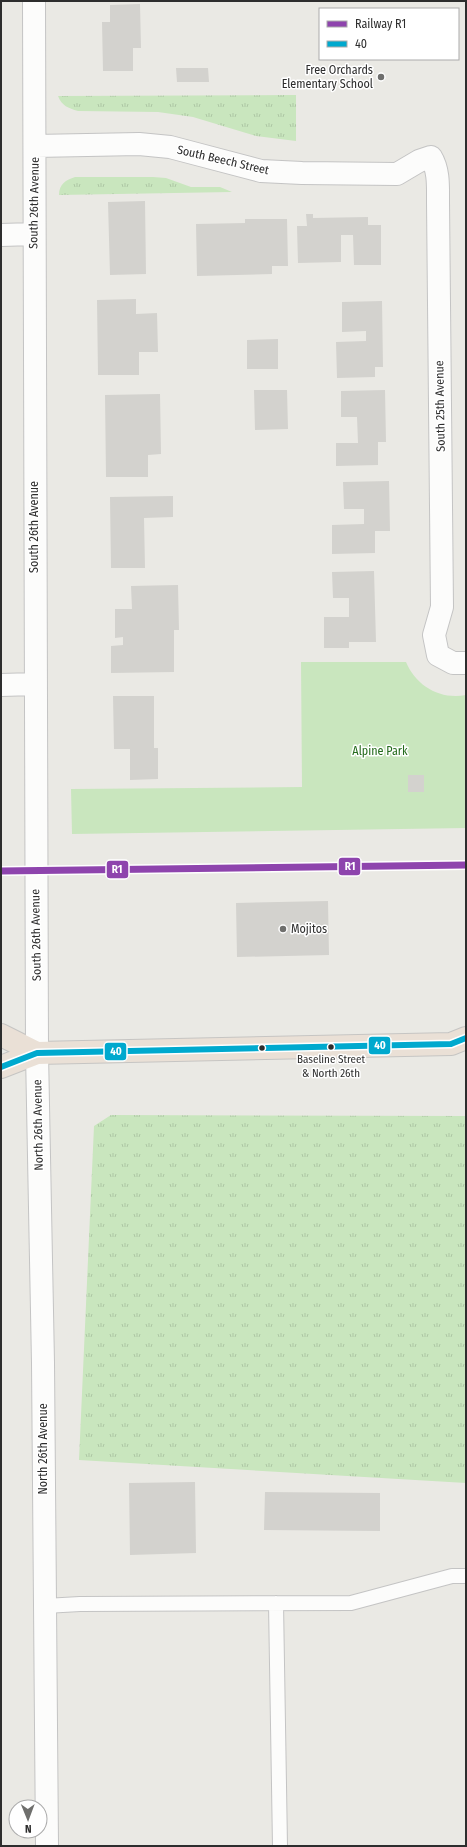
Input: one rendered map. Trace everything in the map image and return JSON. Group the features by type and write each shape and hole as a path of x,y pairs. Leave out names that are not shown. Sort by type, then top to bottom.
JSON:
{"highway":[{"path":"1,1035 37,1053"},
{"path":"1,1067 37,1053 461,1045"}],"street":[{"name":"South 26th Avenue","path":"34,1 37,1053"},
{"name":"South Beech Street","path":"35,146 139,144 170,147 261,171 302,173 397,174 419,161 430,157"},
{"name":"South 25th Avenue","path":"430,157 435,164 437,172 438,202 442,607 434,635 438,655 453,663 466,663"},
{"path":"1,235 34,234"},
{"path":"1,685 35,684"},
{"name":"North 26th Avenue","path":"37,1053 43,1363 47,1846"}],"lane":[{"path":"45,1606 80,1604 351,1603 452,1576 466,1576"},
{"path":"276,1603 280,1846"}],"green space":[{"path":"296,95 296,141 256,136 193,117 158,112 78,111 66,106 61,102 58,96"},
{"path":"75,177 166,178 191,187 220,187 232,192 59,195 62,185"},
{"name":"Alpine Park","path":"301,662 406,662 410,671 416,678 430,689 447,695 466,695 466,828 72,834 71,789 302,787"},
{"path":"111,1115 466,1116 466,1483 79,1460 94,1126"}],"building":[{"path":"140,4 141,48 133,48 133,71 103,71 102,22 110,22 110,5"},
{"path":"176,68 208,68 209,82 177,82"},
{"path":"145,201 146,274 110,275 108,202"},
{"path":"306,214 313,214 313,218 368,217 368,225 381,225 381,265 354,265 353,235 341,235 341,262 298,263 297,226 307,226"},
{"path":"245,219 287,219 288,266 272,266 272,274 197,276 196,224 245,223"},
{"path":"136,299 136,314 157,313 158,352 139,352 139,375 98,375 97,300"},
{"path":"382,301 383,367 375,367 375,377 337,378 336,342 366,341 366,331 342,332 342,302"},
{"path":"278,339 278,369 247,369 247,340"},
{"path":"254,390 287,390 288,429 255,430"},
{"path":"385,390 386,442 378,442 378,465 336,466 336,443 358,443 357,417 341,417 341,391"},
{"path":"160,394 161,454 148,455 148,477 106,477 105,395"},
{"path":"389,481 390,531 375,531 375,553 332,554 332,525 364,524 364,509 344,509 343,482"},
{"path":"173,496 173,517 144,518 145,568 111,568 110,497"},
{"path":"374,571 376,642 349,642 349,648 324,648 324,617 349,617 349,598 333,598 332,572"},
{"path":"178,585 179,630 174,630 174,672 111,673 111,646 123,645 123,637 115,638 115,609 132,609 131,586"},
{"path":"113,696 154,696 154,748 158,748 158,779 130,780 130,749 114,749"},
{"path":"408,775 424,775 424,792 408,792"},
{"name":"Mojitos","path":"328,901 329,955 237,957 236,903"},
{"path":"195,1482 196,1553 130,1555 129,1483"},
{"path":"265,1492 380,1493 380,1531 264,1530"}],"rail line":[{"name":"R1","path":"1,871 466,865"}],"transit line":[{"name":"40","path":"1,1067 37,1053 451,1044 466,1038"}],"place":[{"name":"Free Orchards Elementary School","path":"381,77"},
{"name":"Mojitos","path":"283,929"},
{"name":"Baseline Street & North 26th","path":"331,1047"}]}
